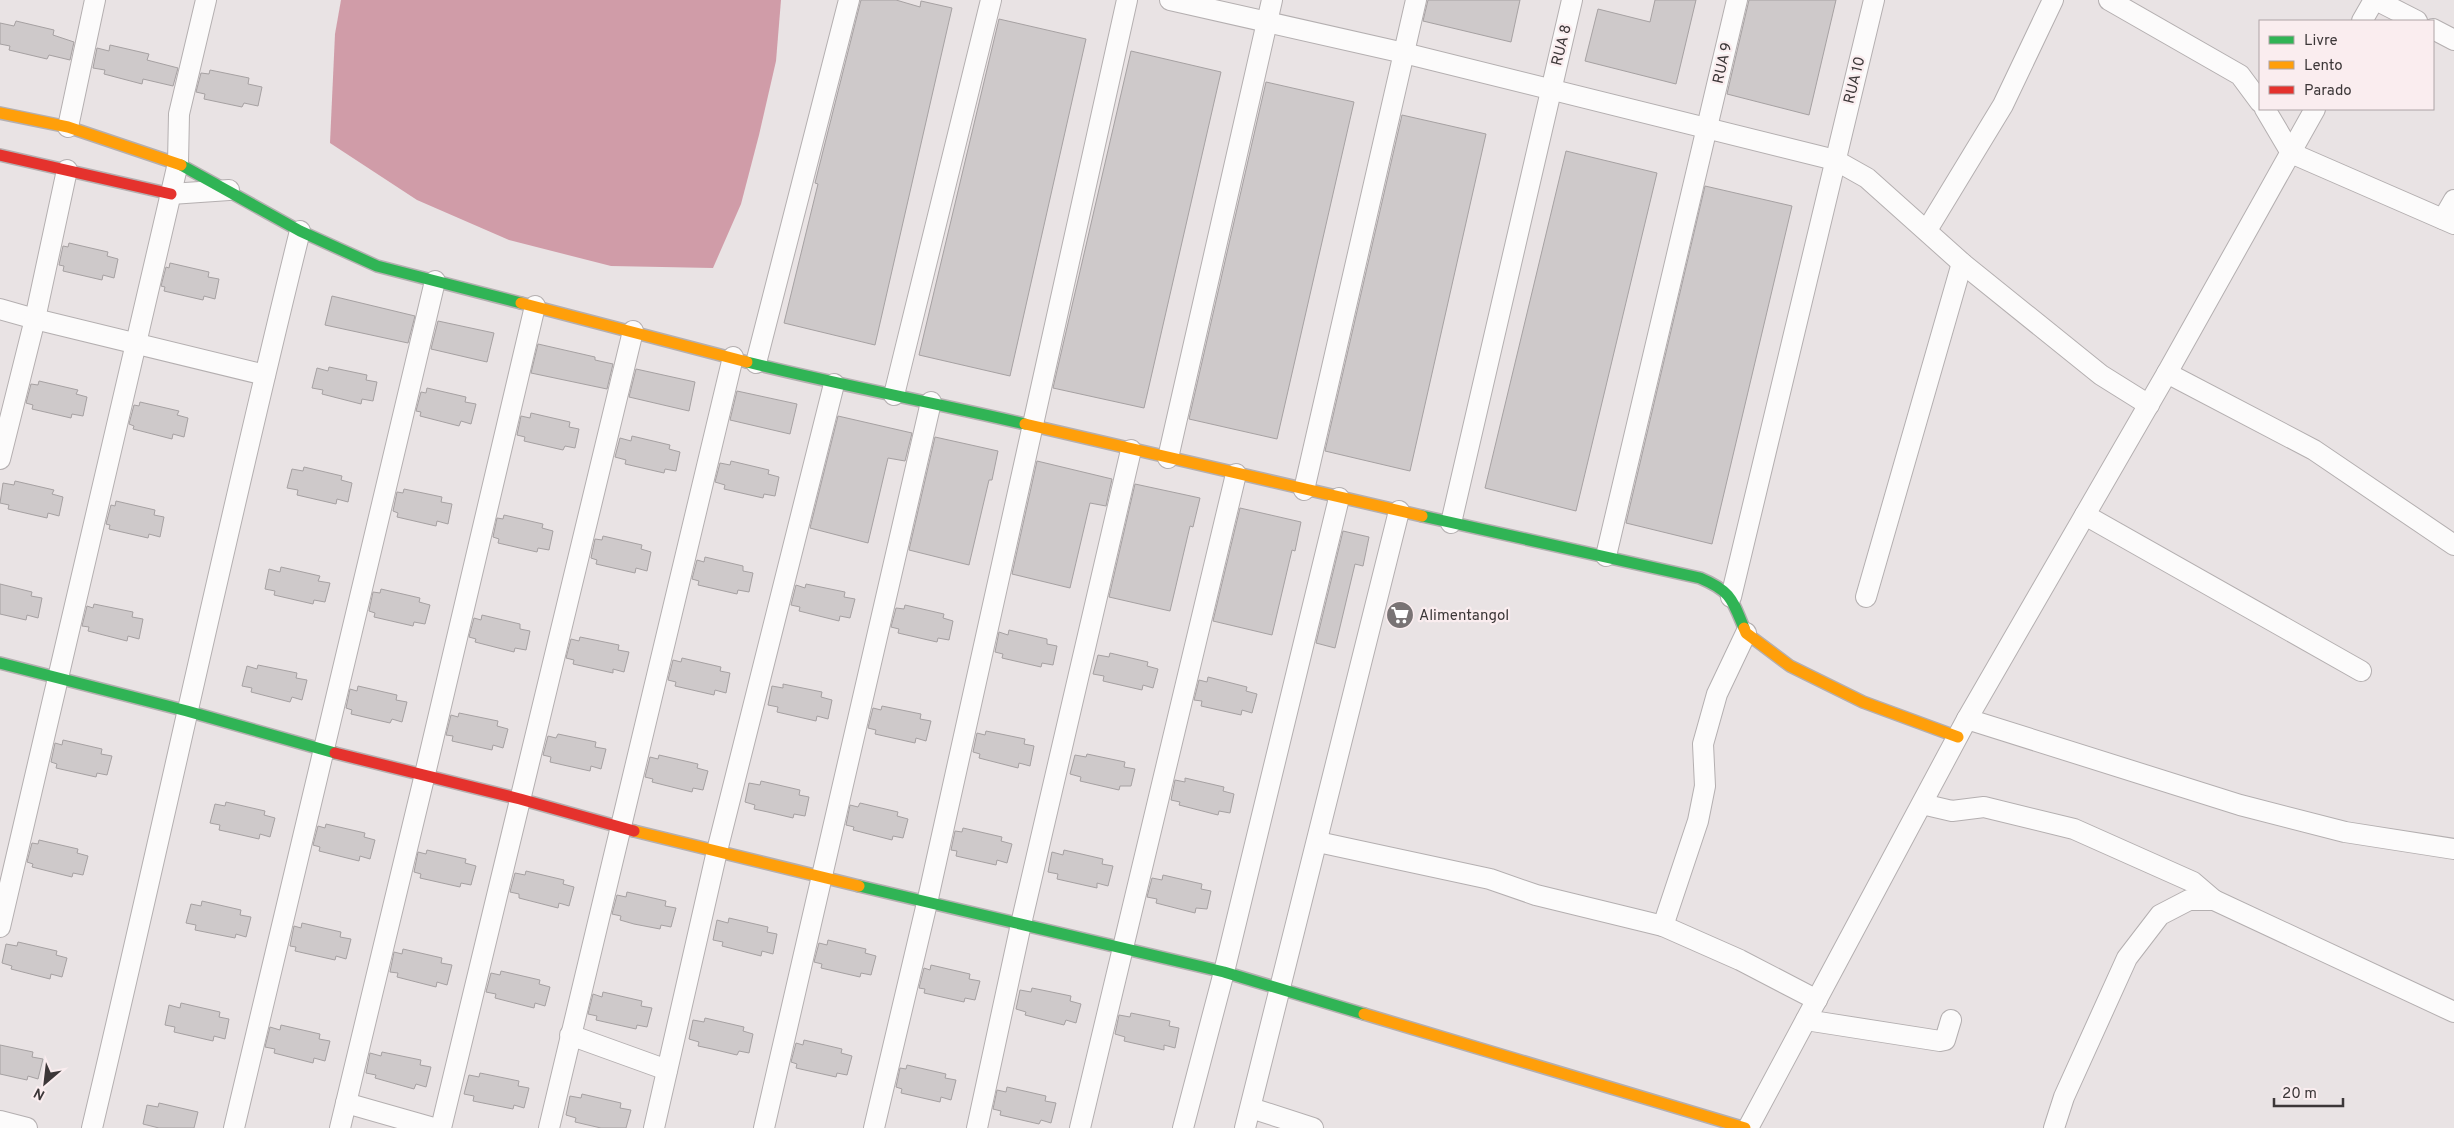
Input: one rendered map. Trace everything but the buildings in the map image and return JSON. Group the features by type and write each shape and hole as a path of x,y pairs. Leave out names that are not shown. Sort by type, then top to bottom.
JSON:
{"street":[{"path":"68,127 96,0"},
{"path":"0,927 178,163 179,114 206,0"},
{"path":"756,363 849,0"},
{"path":"894,395 991,0"},
{"path":"874,1128 927,903 1128,0"},
{"path":"1170,0 1404,53 1550,91 1708,127 1835,160 1868,178 1962,263 2101,375 2149,405"},
{"path":"1168,458 1272,0"},
{"path":"1304,490 1416,0"},
{"name":"RUA 8","path":"1451,523 1572,0"},
{"name":"RUA 9","path":"1606,556 1737,0"},
{"name":"RUA 10","path":"1731,597 1874,0"},
{"path":"1927,230 2003,105 2053,0"},
{"path":"2109,0 2240,75 2259,101"},
{"path":"2363,20 2375,0 2415,20"},
{"path":"2434,30 2454,40"},
{"path":"2266,110 2291,152 2449,222 2454,200"},
{"path":"0,663 187,711 323,750 426,774 520,799 620,828 1123,950 1224,972 1747,1128 1963,728 2149,405 2314,110"},
{"path":"0,113 68,127 178,163 300,231 377,266 834,384 931,402 1304,490 1700,578 1716,585 1731,597 1746,633 1790,666 1871,705 1963,728 2240,805 2345,832 2454,849"},
{"path":"0,155 171,194 229,190"},
{"path":"0,459 35,319 67,170"},
{"path":"92,1128 158,848 187,711 264,375 300,231"},
{"path":"1866,598 1962,263"},
{"path":"234,1128 435,281"},
{"path":"340,1128 426,774 535,306"},
{"path":"0,308 35,319 264,375"},
{"path":"441,1128 633,332"},
{"path":"549,1128 733,357"},
{"path":"2167,372 2314,450 2454,545"},
{"path":"654,1128 717,851 834,384"},
{"path":"764,1128 820,877 931,402"},
{"path":"977,1128 1020,924 1131,450"},
{"path":"1080,1128 1236,474"},
{"path":"1183,1128 1224,972 1339,498"},
{"path":"1245,1128 1318,842 1399,511"},
{"path":"2086,515 2361,671"},
{"path":"1663,926 1698,821 1705,786 1703,744 1717,694 1746,633"},
{"path":"1922,804 1952,811 1984,807 2074,829 2192,882 2214,900 2454,1012"},
{"path":"1318,842 1490,879 1536,895 1663,926 1740,960 1817,1000"},
{"path":"2054,1128 2064,1097 2127,958 2160,915 2189,900 2214,900"},
{"path":"1806,1020 1940,1041 1945,1040 1951,1020"},
{"path":"570,1035 667,1070"},
{"path":"346,1103 434,1128"},
{"path":"1250,1108 1312,1128"},
{"path":"0,1121 27,1128"}],"shaded area":[{"path":"341,0 781,0 776,61 759,135 741,204 713,268 611,266 509,240 417,200 330,143 335,34"}],"traffic: fast":[{"path":"181,165 300,231 377,266 521,303"},
{"path":"747,362 1025,424"},
{"path":"1422,516 1700,578 1718,587 1729,597 1744,628"},
{"path":"0,663 187,711 335,753"},
{"path":"859,886 1224,972 1364,1014"}],"traffic: slow":[{"path":"0,113 68,127 181,165"},
{"path":"521,303 747,362"},
{"path":"1025,424 1422,516"},
{"path":"1744,628 1746,633 1790,666 1863,702 1958,737"},
{"path":"634,831 859,886"},
{"path":"1364,1014 1745,1128"}],"traffic: jam":[{"path":"0,155 171,194"},
{"path":"335,753 520,799 634,831"}],"place":[{"name":"Alimentangol","path":"1400,615"}]}
